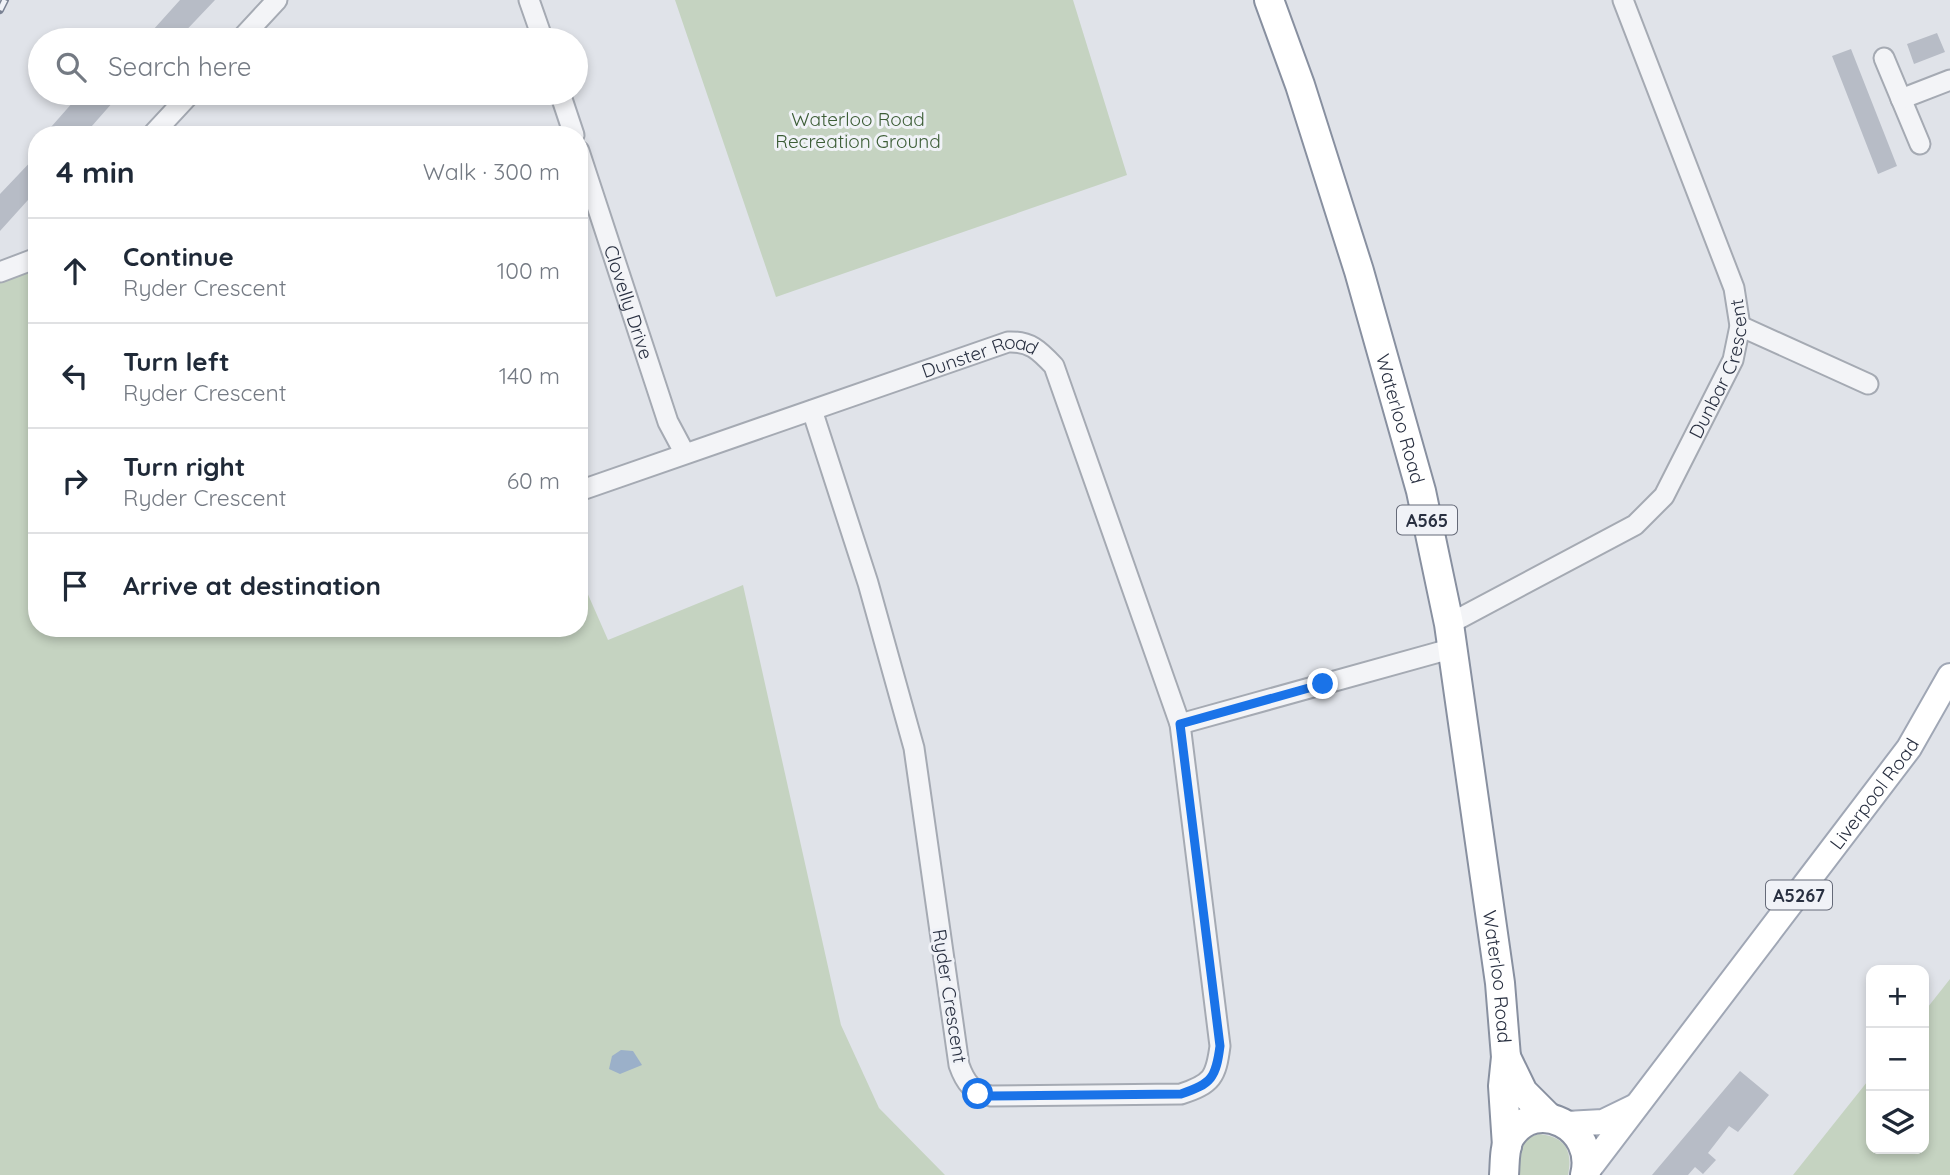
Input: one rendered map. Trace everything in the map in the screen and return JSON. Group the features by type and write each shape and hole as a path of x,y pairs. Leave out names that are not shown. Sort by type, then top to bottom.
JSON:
{"highway":[{"name":"Waterloo Road","path":"1269,0 1300,85 1359,271 1420,491 1449,636 1500,983 1506,1057 1503,1086 1507,1146"},
{"name":"Waterloo Road","path":"1506,1057 1523,1092 1558,1121"},
{"path":"1507,1146 1510,1137 1526,1124 1558,1121"},
{"name":"A565","path":"1558,1121 1583,1141 1588,1162 1585,1175"},
{"name":"A565","path":"1504,1175 1507,1146"}],"main road":[{"name":"Liverpool Road","path":"1585,1175 1909,748 1950,676"},
{"name":"Liverpool Road","path":"1558,1121 1603,1122 1637,1106"}],"street":[{"path":"251,28 277,0"},
{"path":"529,0 539,28"},
{"name":"Dunbar Crescent","path":"1449,636 1635,525 1652,510 1664,496 1732,360 1740,326 1734,288 1622,0"},
{"path":"1884,58 1920,144"},
{"path":"1901,99 1950,80"},
{"path":"160,126 180,105"},
{"path":"564,105 571,126"},
{"name":"Clovelly Drive","path":"588,178 668,422 684,452"},
{"path":"0,272 28,261"},
{"path":"1740,326 1868,384"},
{"name":"Dunster Road","path":"588,488 684,452 1007,342 1024,341 1040,351 1054,366 1180,724"},
{"name":"Ryder Crescent","path":"812,410 868,583 914,748 959,1065 965,1081 978,1094 1181,1094 1201,1087 1216,1073 1220,1046 1180,724"},
{"path":"1180,724 1449,636"}],"green space":[{"name":"Waterloo Road Recreation Ground","path":"675,0 1073,0 1127,175 776,297"},
{"path":"28,269 28,637 588,637 588,594 608,640 743,585 841,1025 879,1108 945,1175 0,1175 0,279"},
{"path":"1950,979 1950,1175 1793,1175 1866,1083 1866,1154 1929,1154 1929,1006"},
{"path":"1539,1134 1555,1138 1565,1146 1569,1158 1568,1175 1510,1175 1524,1139"}],"water":[{"path":"621,1050 633,1051 642,1065 620,1074 609,1069 612,1056"}],"building":[{"path":"180,0 215,0 188,28 155,28"},
{"path":"1937,33 1945,52 1914,64 1907,44"},
{"path":"1851,49 1897,166 1878,174 1832,56"},
{"path":"70,105 110,105 92,126 52,126"},
{"path":"28,164 28,200 0,231 0,194"},
{"path":"1740,1071 1769,1095 1738,1132 1729,1126 1708,1153 1716,1160 1703,1174 1695,1167 1688,1175 1652,1175"}],"railway":[{"path":"0,10 5,0"}],"route":[{"path":"978,1094 1181,1094 1201,1087 1216,1073 1220,1046 1180,724 1323,684"}]}
